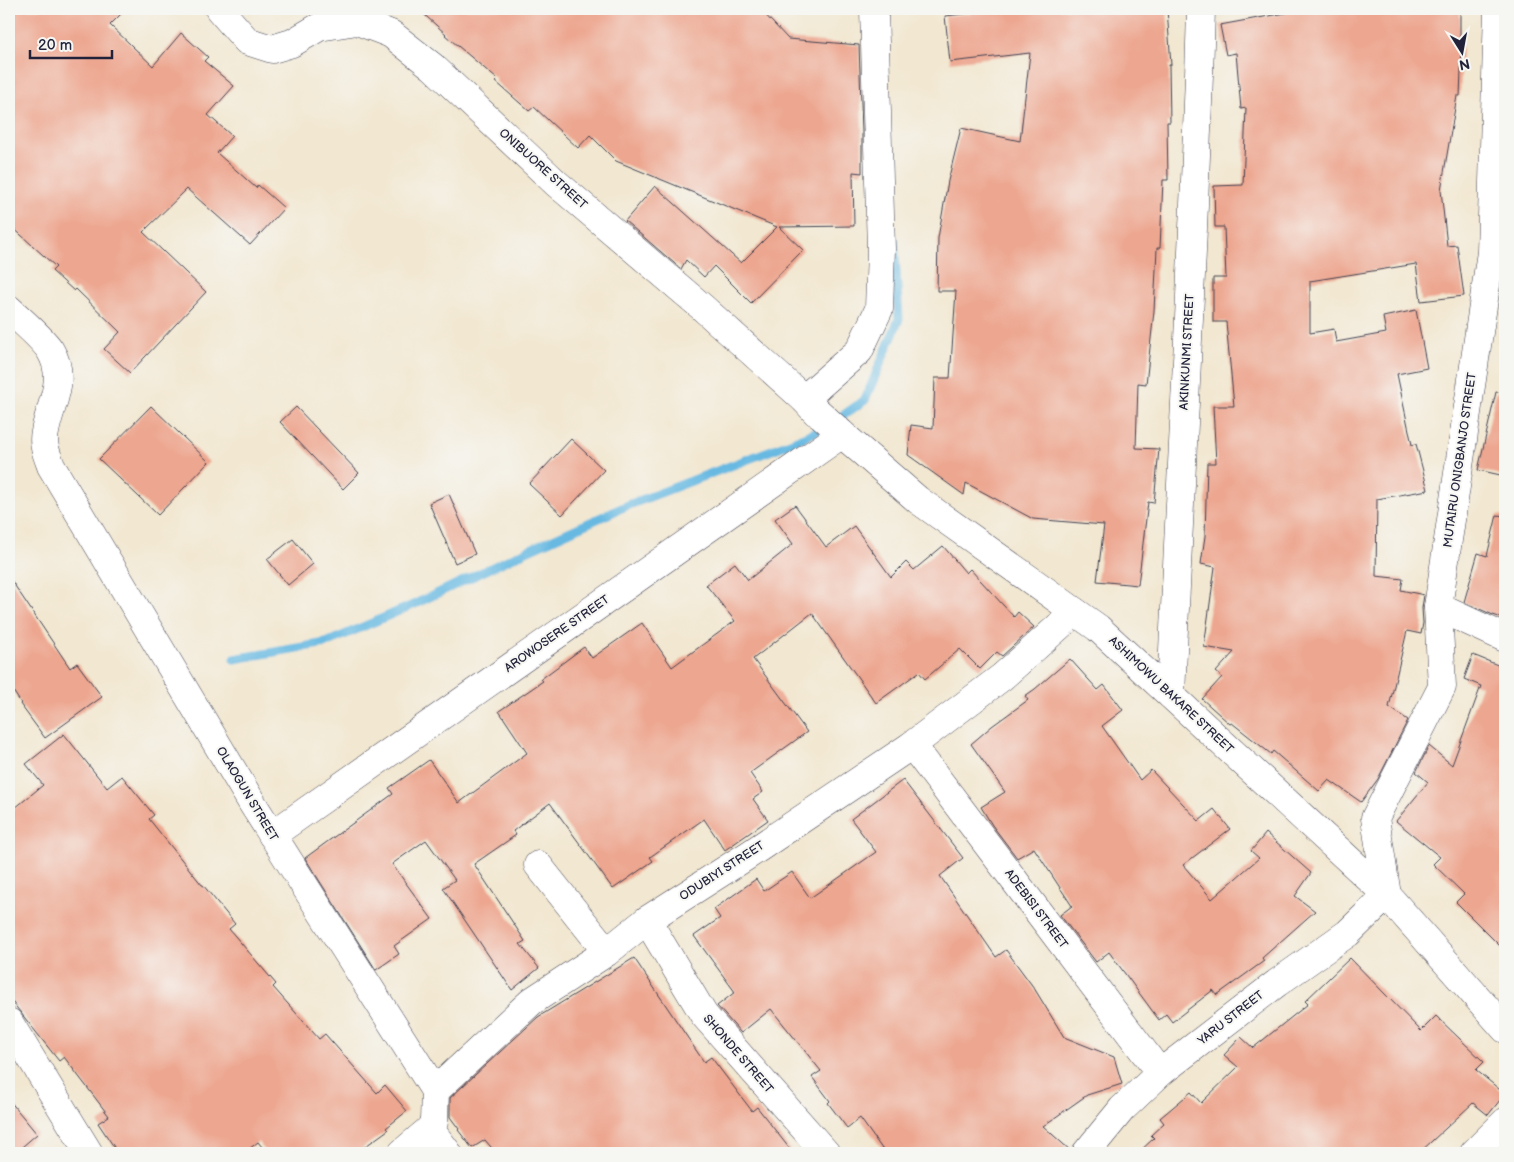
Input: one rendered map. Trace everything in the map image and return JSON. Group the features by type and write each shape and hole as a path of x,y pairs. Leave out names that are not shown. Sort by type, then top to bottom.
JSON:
{"street":[{"name":"ONIBUORE STREET","path":"219,9 247,41 272,49 292,43 319,27 357,21 391,34 433,67 556,183 702,306 842,434"},
{"name":"AKINKUNMI STREET","path":"1170,695 1193,257 1201,9"},
{"name":"MUTAIRU ONIGBANJO STREET","path":"1387,895 1375,818 1442,687 1438,607 1490,252 1498,9"},
{"path":"811,406 859,351 879,309 880,248 869,12"},
{"name":"OLAOGUN STREET","path":"9,309 49,349 56,363 58,372 56,393 44,434 45,451 51,466 272,835 436,1091"},
{"name":"ASHIMOWU BAKARE STREET","path":"842,434 918,500 1098,628 1387,895 1505,1029"},
{"name":"AROWOSERE STREET","path":"272,835 842,434"},
{"path":"1438,607 1505,638"},
{"name":"ODUBIYI STREET","path":"436,1091 532,1001 607,952 648,920 912,745 1002,677 1075,612"},
{"name":"ADEBISI STREET","path":"912,745 1160,1073"},
{"path":"538,865 607,952"},
{"name":"YARU STREET","path":"1086,1153 1122,1110 1160,1073 1277,982 1348,933 1387,895"},
{"name":"SHONDE STREET","path":"648,920 704,1015 826,1153"},
{"path":"9,1022 89,1153"},
{"path":"402,1153 430,1129 434,1122 436,1091"},
{"path":"1474,1153 1505,1122"},
{"path":"430,1129 448,1153"}],"building":[{"path":"9,9 126,9 110,25 153,66 181,33 208,57 204,61 234,86 208,115 232,136 217,153 256,188 258,185 284,208 250,245 187,189 143,232 206,292 130,373 104,349 120,332 76,289 74,291 52,271 56,267 9,224"},
{"path":"418,9 760,9 788,39 859,45 862,173 853,172 854,226 779,227 803,250 751,303 714,266 704,277 686,260 681,269 625,221 655,186 741,263 777,227 616,161 590,135 578,148 534,107 529,111 495,81 497,79 445,35"},
{"path":"1009,9 1167,9 1171,65 1169,65 1170,122 1167,122 1168,180 1163,180 1160,248 1157,248 1154,311 1146,384 1138,383 1136,448 1159,449 1154,503 1148,502 1138,585 1097,581 1104,525 1033,519 966,483 964,495 908,455 911,425 933,428 935,378 950,378 956,291 937,291 938,238 948,181 961,128 1020,141 1030,53 950,62 945,16"},
{"path":"1291,9 1460,9 1460,45 1462,45 1460,96 1457,96 1441,190 1447,246 1457,245 1464,296 1421,301 1416,264 1310,281 1310,333 1334,329 1336,342 1386,333 1383,317 1416,310 1427,368 1397,374 1412,445 1416,444 1428,490 1377,499 1376,576 1403,579 1401,590 1424,595 1422,608 1423,623 1421,634 1407,631 1389,707 1408,720 1378,779 1361,802 1329,780 1319,791 1273,751 1271,754 1232,723 1230,724 1202,699 1222,677 1216,672 1234,652 1204,647 1215,567 1201,564 1205,536 1207,463 1216,463 1213,406 1234,406 1226,322 1213,322 1213,278 1226,278 1224,227 1215,227 1214,186 1243,185 1246,108 1241,109 1236,53 1226,55 1220,25 1291,12"},
{"path":"1496,392 1505,393 1505,476 1478,470"},
{"path":"151,406 209,462 158,515 99,459"},
{"path":"296,407 359,473 343,489 280,422"},
{"path":"571,439 604,470 562,515 529,484"},
{"path":"449,494 475,554 455,563 429,503"},
{"path":"795,505 826,547 854,526 891,577 906,562 914,570 943,546 966,573 970,569 1014,617 1018,612 1034,627 1002,656 997,652 980,669 960,649 925,679 919,672 876,703 812,613 753,659 807,732 750,773 763,792 753,799 768,820 725,850 704,819 650,857 653,861 613,889 550,803 513,831 516,835 474,864 525,941 520,944 539,968 512,990 443,888 455,880 426,840 392,864 432,919 394,946 399,954 376,970 305,858 393,794 389,788 429,760 459,803 527,753 499,711 543,681 541,679 584,647 592,658 642,623 672,667 735,621 706,585 735,563 748,580 793,544 775,519"},
{"path":"1497,515 1505,516 1505,619 1464,602 1478,553 1487,556"},
{"path":"293,539 313,564 288,585 267,559"},
{"path":"9,577 70,668 77,663 102,697 45,738 20,704 9,685"},
{"path":"1473,655 1505,668 1505,951 1456,902 1464,894 1433,864 1440,857 1396,821 1428,782 1416,772 1429,746 1452,765 1481,686 1464,679"},
{"path":"1070,659 1098,690 1104,685 1123,710 1102,726 1140,780 1151,770 1199,821 1214,809 1230,829 1183,865 1212,899 1259,858 1251,851 1266,833 1311,873 1295,896 1315,911 1262,958 1264,961 1217,995 1213,990 1172,1022 1166,1014 1159,1020 1109,952 1096,962 1060,915 1072,906 1034,848 1017,858 981,807 1005,792 971,744 1028,700 1025,696"},
{"path":"64,734 107,788 122,776 154,815 149,819 235,924 229,929 276,984 273,987 319,1039 325,1034 377,1093 385,1085 407,1111 386,1128 388,1130 356,1153 267,1153 258,1142 244,1153 118,1153 98,1123 109,1116 64,1057 59,1061 9,998 9,813 43,785 26,764"},
{"path":"903,780 963,858 940,876 996,957 1006,950 1034,988 1064,1037 1114,1057 1122,1084 1087,1095 1043,1126 1071,1153 885,1153 860,1118 847,1128 828,1103 830,1101 812,1077 821,1071 771,1009 741,1033 717,1006 735,992 694,936 720,918 714,909 756,879 764,891 792,872 810,898 876,852 851,819"},
{"path":"634,958 704,1062 711,1057 752,1111 757,1107 793,1153 496,1153 485,1140 472,1148 450,1117 450,1098 538,1017"},
{"path":"1350,958 1421,1031 1436,1016 1484,1062 1476,1070 1505,1094 1488,1115 1473,1103 1419,1153 1138,1153 1154,1138 1151,1135 1164,1123 1160,1118 1191,1092 1201,1103 1238,1067 1224,1055 1241,1037 1253,1048 1308,1004 1305,1001"},
{"path":"9,1100 37,1134 15,1153 9,1153"}],"waterway":[{"path":"234,659 326,643 626,506 790,443 828,426 865,400 899,319 894,240"}]}
